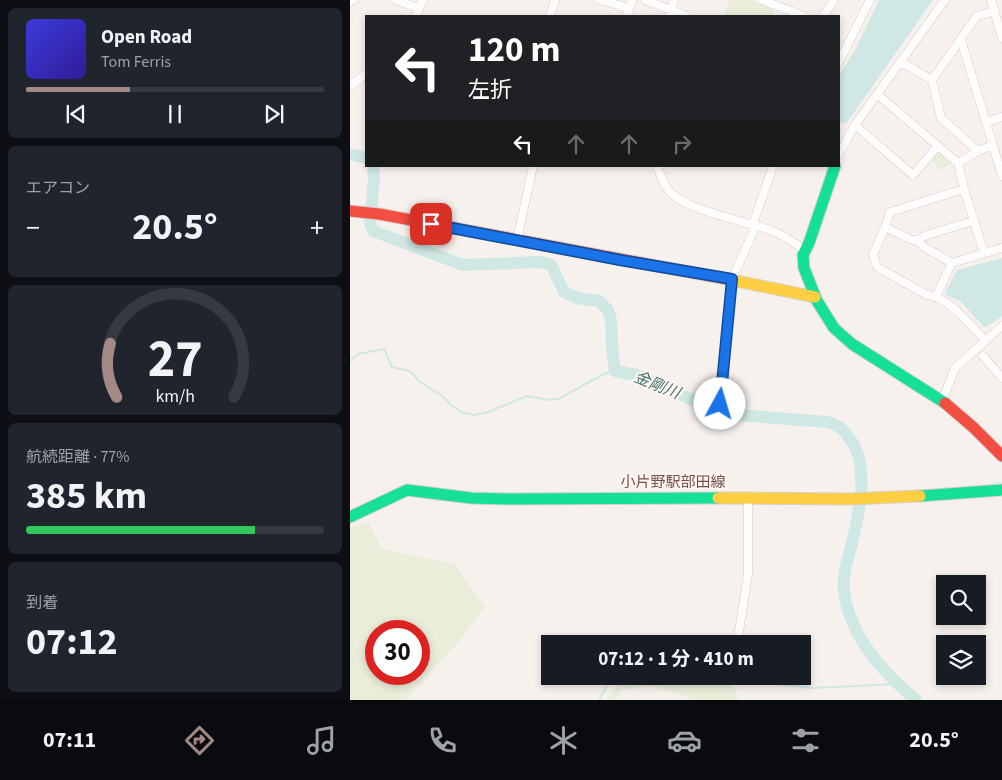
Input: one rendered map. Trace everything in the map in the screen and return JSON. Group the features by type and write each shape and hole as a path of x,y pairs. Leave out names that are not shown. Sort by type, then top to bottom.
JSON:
{"street":[{"path":"396,0 418,8"},
{"path":"416,15 423,0"},
{"path":"550,15 555,0"},
{"path":"600,0 628,12 632,0"},
{"path":"645,0 671,13 674,0"},
{"path":"762,0 801,15"},
{"path":"824,15 834,0"},
{"path":"840,60 870,0"},
{"path":"840,152 855,125 946,0"},
{"path":"992,0 1002,37"},
{"path":"932,80 977,16 994,11"},
{"path":"961,40 1002,176"},
{"path":"902,62 932,80 941,118 978,151"},
{"path":"350,86 365,75"},
{"path":"877,94 958,163 984,253"},
{"path":"986,122 1002,117"},
{"path":"855,125 913,175 938,147"},
{"path":"958,163 978,151 993,146"},
{"path":"518,240 533,167"},
{"path":"657,167 665,185 672,194 686,203 753,224 793,240 803,250"},
{"path":"720,404 732,279 754,230 753,224 773,167"},
{"path":"835,167 809,243 803,250 802,261 815,297 827,318 840,334 942,401 983,435 1002,456"},
{"path":"964,189 890,212 886,227 873,255 877,267 927,296 936,296 955,309 985,340"},
{"path":"350,212 371,214 732,279 815,297"},
{"path":"886,227 912,240 917,240 927,235 974,221"},
{"path":"917,240 924,247 952,263"},
{"path":"936,296 952,263 1002,248"},
{"path":"942,401 955,368 1002,326"},
{"path":"983,356 1002,378"},
{"name":"小片野駅部田線","path":"350,517 407,490 471,498 506,499 748,498 850,500 1002,490"},
{"path":"738,635 748,574 748,498"}],"green space":[{"path":"730,0 751,0 774,9 771,15 724,15"},
{"path":"935,154 940,154 950,163 942,171 931,160"},
{"path":"368,521 382,549 454,564 485,607 461,639 430,673 430,620 365,620 365,685 419,685 405,700 350,700 350,528"},
{"path":"618,685 733,685 738,699 696,700 652,686 622,690 616,700 607,700"}],"water":[{"path":"879,0 933,0 846,124 840,121 840,73 854,52"},
{"path":"1002,258 1002,316 984,327 960,301 947,296 945,293 957,270"}],"waterway":[{"name":"金剛川","path":"350,154 365,158"},
{"name":"金剛川","path":"373,167 374,179 370,224 373,231 463,265 541,262 551,265 564,292 577,298 599,301 608,310 611,320 615,371 636,375 725,414 827,422 843,430 856,449 861,475 860,504 844,579 847,607 860,638 869,652 891,677 916,700"},
{"path":"350,361 358,354 384,349 392,367 410,371 420,382 441,395 461,412 474,415 488,412 527,396 549,400 558,399 604,374 615,371"},
{"path":"786,685 814,688 896,684"},
{"path":"599,700 607,685"}],"traffic: fast":[{"path":"835,167 809,243 803,255 804,268 817,301 834,328 852,344 945,403"},
{"path":"350,517 407,490 471,498 506,499 718,498"},
{"path":"920,496 1002,490"}],"traffic: slow":[{"path":"727,279 815,297"},
{"path":"718,498 850,499 920,496"}],"traffic: jam":[{"path":"350,211 379,214 727,279"},
{"path":"945,403 1002,456"}],"route":[{"path":"431,224 732,279 720,404"}]}
